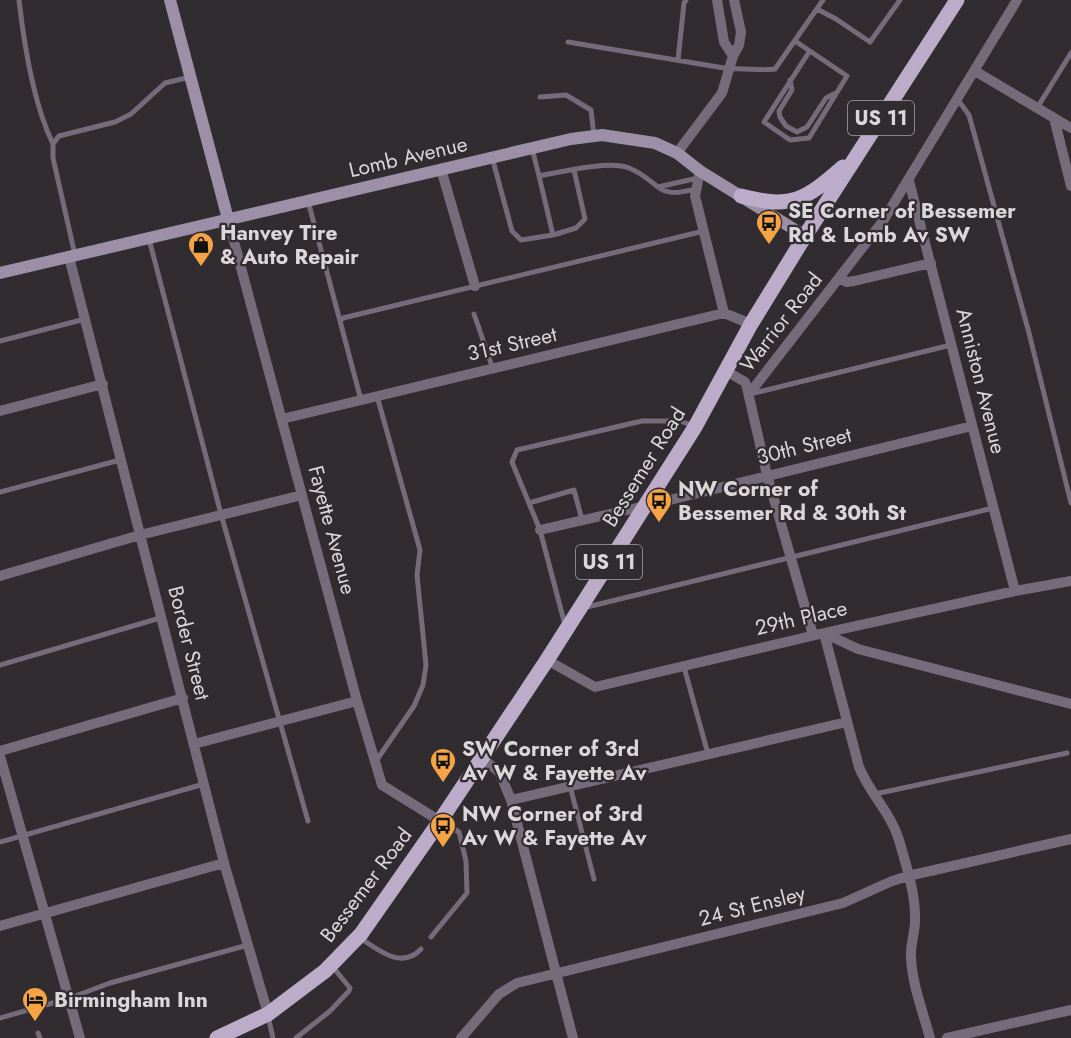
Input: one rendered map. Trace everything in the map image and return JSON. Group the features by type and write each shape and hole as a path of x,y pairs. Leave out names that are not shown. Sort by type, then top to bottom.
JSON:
{"main road":[{"path":"170,0 228,219"},
{"name":"Bessemer Road","path":"268,1014 331,965 358,937 440,821 547,660 695,427 751,324 957,0"},
{"name":"Lomb Avenue","path":"0,273 492,157 571,139 602,135 655,143 677,153 698,179 741,196 805,236"},
{"path":"741,196 777,203 797,200 817,190 856,156"},
{"name":"US 11","path":"218,1038 268,1014"}],"street":[{"path":"717,0 724,42 733,56"},
{"path":"677,153 722,93 733,56 739,45 741,32 734,0"},
{"name":"Warrior Road","path":"749,394 883,221 1017,0"},
{"path":"975,71 1071,128"},
{"path":"1054,118 1068,163 1071,186"},
{"path":"441,169 475,286"},
{"path":"698,179 695,196 724,314 751,324"},
{"name":"Anniston Avenue","path":"909,181 1015,591"},
{"name":"Fayette Avenue","path":"228,219 357,701 382,785 440,821"},
{"name":"Border Street","path":"72,257 224,863 268,1014"},
{"path":"839,279 847,282 854,281 931,263"},
{"name":"31st Street","path":"282,419 724,314"},
{"path":"726,371 745,381 767,475 790,557 819,634 859,767 866,784 887,814 898,836 913,899 915,920 910,956 930,1038"},
{"path":"0,411 103,384"},
{"name":"30th Street","path":"540,530 972,426"},
{"path":"0,576 140,535 302,495"},
{"name":"29th Place","path":"547,660 595,687 819,634 1071,581"},
{"path":"819,634 858,649 1071,704"},
{"path":"0,751 183,698"},
{"path":"194,744 357,701"},
{"path":"511,800 847,722"},
{"path":"0,756 80,1038"},
{"path":"482,758 500,773 511,800 573,1038"},
{"name":"24 St Ensley","path":"461,1038 499,994 517,983 843,903 908,876 1071,839"},
{"path":"0,926 224,863"},
{"path":"947,1038 1071,1010"}],"lane":[{"path":"19,0 34,84 46,130 53,144 53,158 72,257"},
{"path":"678,60 686,0"},
{"path":"568,42 730,69 775,69 823,0"},
{"path":"817,9 870,42 900,0"},
{"path":"795,40 809,52 847,76 808,138 790,140 764,123 809,52"},
{"path":"1037,108 1071,53"},
{"path":"53,144 59,136 67,132 115,122 131,114 165,83 190,77"},
{"path":"790,80 792,90 779,111 786,126 797,132 807,127 826,98 837,92"},
{"path":"540,97 566,95 591,110 594,136"},
{"path":"958,100 969,115 1029,333 1071,503"},
{"path":"532,148 553,235"},
{"path":"492,157 512,231 521,240 553,235 576,228 585,219 574,170"},
{"path":"539,176 590,166 627,167 642,174 664,192 674,194 698,179"},
{"path":"658,187 698,179"},
{"path":"308,200 361,400"},
{"path":"340,321 343,318 704,231"},
{"path":"148,238 221,514 308,821"},
{"path":"474,314 493,369"},
{"path":"0,341 86,319"},
{"path":"749,394 952,345"},
{"path":"375,763 414,706 423,685 426,665 417,575 420,550 377,396"},
{"path":"566,628 540,530 512,462 518,450 642,421 680,421 695,427"},
{"path":"0,492 122,460"},
{"path":"529,503 574,490 582,520"},
{"path":"578,609 994,508"},
{"path":"0,665 162,618"},
{"path":"684,665 708,754"},
{"path":"873,794 1067,753"},
{"path":"0,842 204,784"},
{"path":"570,786 594,879"},
{"path":"431,937 467,893 466,861 459,832 440,821"},
{"path":"358,937 383,954 393,957 406,959 413,957 421,949"},
{"path":"0,1018 70,998 110,983 248,945"},
{"path":"296,1038 330,1011 350,991 331,965"},
{"name":"Border Street","path":"268,1014 273,1038"}],"place":[{"name":"SE Corner of Bessemer Rd & Lomb Av SW","path":"769,246"},
{"name":"Hanvey Tire & Auto Repair","path":"201,268"},
{"name":"NW Corner of Bessemer Rd & 30th St","path":"659,524"},
{"name":"SW Corner of 3rd Av W & Fayette Av","path":"443,784"},
{"name":"NW Corner of 3rd Av W & Fayette Av","path":"443,849"},
{"name":"Birmingham Inn","path":"35,1023"}]}
